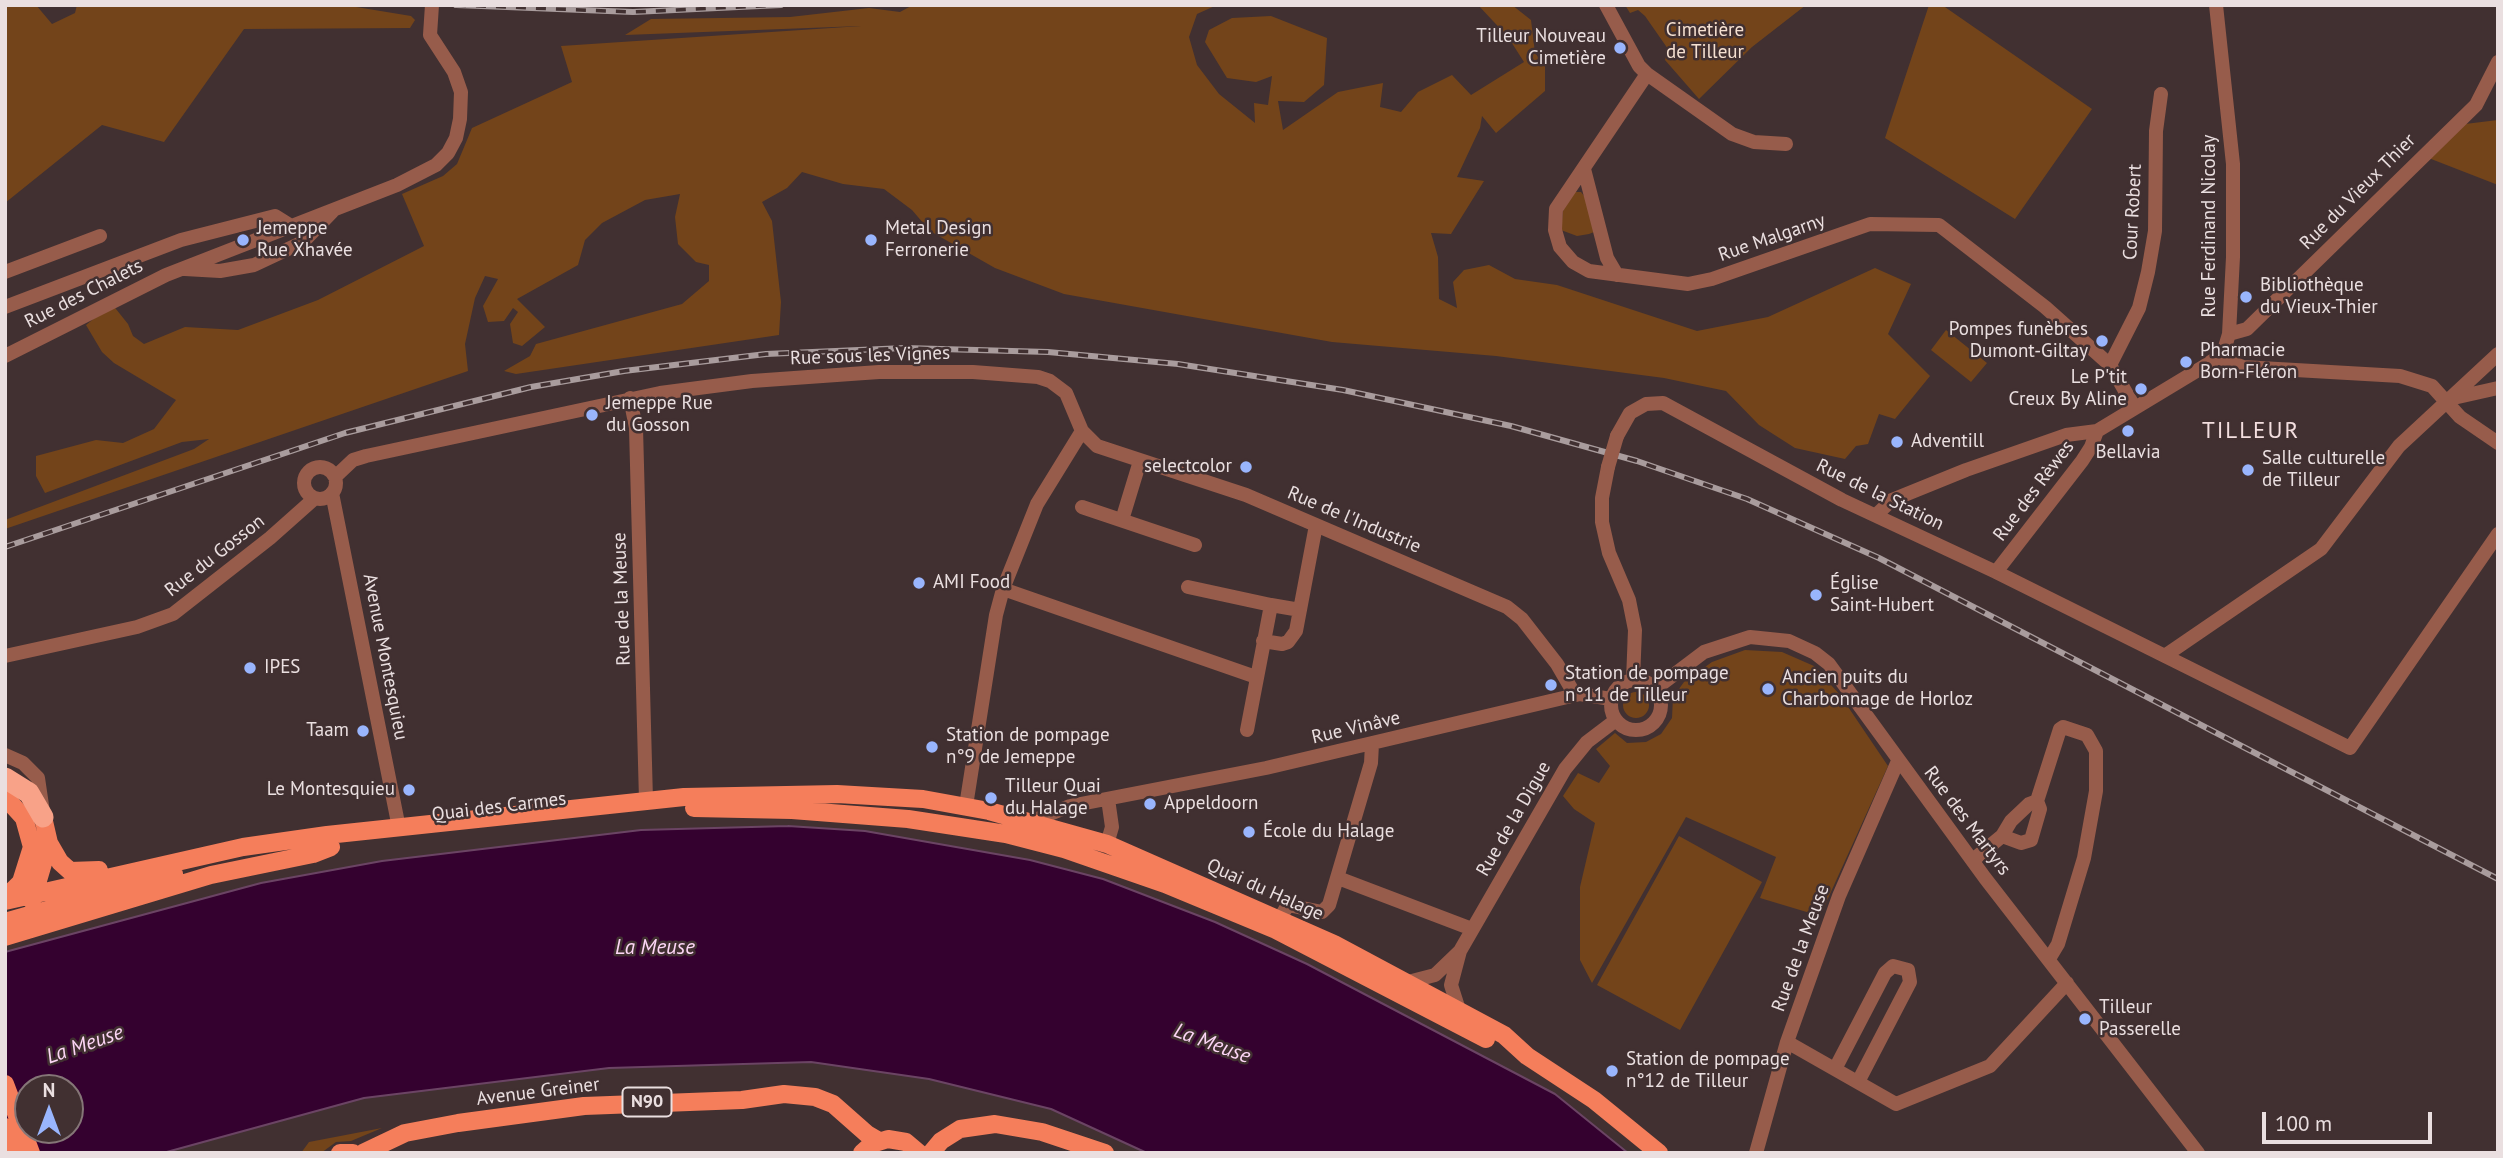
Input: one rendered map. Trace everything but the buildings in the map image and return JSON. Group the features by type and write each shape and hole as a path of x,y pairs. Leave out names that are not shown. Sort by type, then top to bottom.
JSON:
{"highway":[{"path":"5,778 29,793 43,817"}],"main road":[{"name":"Quai des Carmes","path":"5,900 296,839 646,800 862,794 966,806"},
{"path":"5,797 24,818 32,847 21,882 5,900"},
{"name":"Quai du Halage","path":"966,806 1032,821 1107,844 1280,918 1408,982 1504,1035 1528,1056 1594,1100 1659,1153"},
{"name":"Quai des Carmes","path":"12,920 206,866 331,847 684,808 792,810 908,819 1006,834"},
{"path":"43,817 49,843 60,862 70,871 158,866"},
{"path":"1006,834 1023,830 1092,850 1107,844"},
{"name":"Quai du Halage","path":"1006,834 1119,867 1209,901 1332,957 1498,1045 1528,1056"},
{"path":"12,920 36,893 49,843"},
{"path":"5,937 211,875 313,854 331,847"},
{"path":"5,1084 22,1152"},
{"name":"Avenue Greiner","path":"363,1153 432,1127 584,1106 763,1098 784,1094 815,1097 833,1104 879,1141 897,1140 916,1150 936,1147 968,1127 995,1124 1042,1132 1105,1153"},
{"path":"855,1124 861,1153 879,1141"},
{"path":"5,1127 22,1152"},
{"path":"340,1153 353,1153"}],"street":[{"path":"1606,5 1639,66 1647,74 1732,134 1754,142 1786,144"},
{"name":"Rue Ferdinand Nicolay","path":"2216,5 2233,164 2229,334 2218,357"},
{"name":"Rue des Chalets","path":"7,351 181,268 397,185 436,164 448,153 456,138 461,92 454,72 430,35 432,11"},
{"name":"Rue du Vieux Thier","path":"2229,334 2247,329 2476,105 2498,62"},
{"name":"Rue Malgarny","path":"1647,74 1556,209 1557,238 1573,262 1589,271 1688,284 1712,279 1870,224 1939,225 2045,307 2110,365"},
{"name":"Cour Robert","path":"2110,365 2139,308 2148,272 2155,231 2155,131 2161,94"},
{"path":"1584,169 1607,258 1617,275"},
{"name":"Rue des Chalets","path":"181,268 220,271 254,265 303,242 335,209"},
{"path":"5,307 181,240 275,216 291,226"},
{"path":"5,272 100,236"},
{"path":"2165,655 2321,549 2399,446 2498,354"},
{"path":"1876,515 1892,500 1976,466 2077,431 2097,430 2218,357 2243,367 2266,370 2400,376 2432,386 2460,417 2498,443"},
{"path":"2110,365 2135,408"},
{"name":"Rue sous les Vignes","path":"630,398 752,381 832,375 1002,373 1038,377 1058,386 1071,400 1082,431"},
{"path":"2447,400 2498,388"},
{"path":"332,493 335,477 353,460 555,417 630,398"},
{"name":"Rue de la Meuse","path":"630,398 636,428 646,800"},
{"name":"Rue de la Station","path":"1633,680 1635,630 1629,600 1609,553 1602,522 1602,498 1617,436 1630,413 1646,404 1663,404 1876,515 2350,748 2498,534"},
{"name":"Rue des Rèwes","path":"1996,572 2082,461 2097,430"},
{"path":"966,806 996,615 1003,589 1037,504 1082,431"},
{"name":"Rue de l'Industrie","path":"1082,431 1097,446 1246,495 1513,610 1565,675 1575,695"},
{"path":"1122,520 1140,461"},
{"path":"315,498 306,489 308,473 322,467 335,477"},
{"name":"Rue du Gosson","path":"5,656 137,627 173,614 270,538 315,498 332,493"},
{"name":"Avenue Montesquieu","path":"332,493 400,828"},
{"path":"1083,507 1195,545"},
{"path":"1263,641 1282,644 1288,642 1296,631 1316,525"},
{"path":"1188,587 1300,610"},
{"path":"1003,589 1256,677"},
{"path":"1247,730 1271,605"},
{"name":"Rue des Martyrs","path":"1656,689 1704,652 1750,637 1786,640 1808,649 1829,664 1898,761 2197,1153"},
{"path":"1633,680 1643,681 1656,689 1660,710 1653,723 1632,730 1616,720 1611,699 1618,687 1633,680"},
{"name":"Rue Vinâve","path":"1032,821 1061,808 1372,744 1575,695 1591,694 1611,699"},
{"name":"Rue de la Digue","path":"1459,1010 1451,985 1460,951 1571,761 1587,743 1616,720"},
{"path":"2002,836 2021,843 2031,840 2040,809 2037,801 2060,729 2063,727 2087,735 2096,751 2096,791 2084,858 2058,944 2049,958"},
{"path":"1280,918 1288,905 1322,912 1326,910 1338,878 1371,763 1372,744"},
{"path":"5,755 23,763 38,778 44,800 43,817"},
{"name":"Rue de la Meuse","path":"1756,1153 1787,1042 1839,896 1898,761"},
{"path":"1107,844 1112,827 1108,799"},
{"path":"1973,860 2002,836 2011,821 2029,804 2037,801"},
{"path":"1338,878 1472,929"},
{"name":"Rue de la Digue","path":"1408,982 1435,975 1460,951"},
{"path":"1835,1069 1885,972 1893,966 1908,970 1910,982 1858,1082"},
{"path":"1787,1042 1896,1104 1990,1066 2067,983"}],"green space":[{"path":"5,5 36,5 52,24 75,13 77,5 344,5 411,16 415,20 410,28 244,29 164,142 102,125 5,203"},
{"path":"913,5 1217,5 1197,14 1189,37 1197,65 1219,94 1255,123 1254,103 1268,105 1272,76 1256,82 1227,78 1205,42 1209,30 1232,18 1271,16 1327,38 1324,85 1304,102 1278,101 1283,130 1338,92 1383,83 1380,107 1401,112 1418,92 1452,75 1471,95 1524,62 1508,37 1478,5 1512,5 1531,20 1535,53 1545,66 1545,91 1496,133 1482,116 1480,128 1457,177 1484,181 1451,234 1431,233 1438,257 1439,299 1457,308 1453,282 1464,270 1489,265 1515,279 1557,285 1697,331 1768,317 1875,268 1911,284 1888,334 1930,376 1895,419 1879,414 1868,444 1856,446 1845,459 1795,448 1759,425 1726,391 1664,378 1496,356 1332,342 1064,294 995,268 930,231 912,210 884,189 843,184 802,172 787,188 762,202 772,221 781,302 779,335 516,374 504,371 530,356 536,344 682,304 709,281 709,265 696,262 678,244 675,217 680,194 645,200 602,223 585,240 578,265 517,299 545,327 522,346 513,343 510,324 518,312 513,308 504,321 488,322 483,306 498,279 485,276 475,298 465,344 468,371 5,529 5,520 194,449 209,439 182,442 45,493 36,476 36,456 96,440 123,443 154,429 176,400 114,363 102,352 86,325 112,304 128,324 133,336 144,344 185,327 238,330 318,300 424,246 402,194 443,176 457,164 472,128 572,82 561,46 861,26 625,35 651,19 790,17 869,8 900,12"},
{"name":"Cimetière de Tilleur","path":"1625,5 1806,5 1752,47 1699,99 1665,60 1668,49 1645,16 1638,10 1630,13"},
{"path":"1929,5 1942,5 2092,109 2015,219 1885,138"},
{"path":"2498,120 2498,185 2426,157 2465,124"},
{"path":"1573,192 1581,192 1585,197 1594,232 1577,236 1561,230 1563,211"},
{"path":"1946,330 1987,363 1971,382 1931,350"},
{"path":"1745,650 1782,652 1814,666 1840,695 1888,766 1820,916 1760,898 1776,857 1686,817 1592,983 1580,960 1580,887 1595,823 1574,809 1563,796 1578,773 1599,783 1610,766 1596,749 1615,733 1627,743 1646,742 1661,734 1672,718 1673,697 1684,682 1712,662"},
{"path":"1636,692 1645,696 1649,705 1645,714 1636,718 1627,714 1623,705 1627,696"},
{"path":"1679,836 1762,882 1680,1030 1597,985"},
{"path":"382,1128 351,1141 336,1142 321,1153 301,1153 309,1142"}],"water":[{"name":"La Meuse","path":"788,826 865,831 1030,860 1103,879 1215,922 1307,964 1555,1094 1628,1153 1147,1153 1051,1109 929,1079 811,1062 609,1068 364,1098 163,1153 5,1153 5,952 261,883 382,861 641,830"}],"railway":[{"path":"456,5 633,12 781,5"},
{"path":"5,547 345,433 531,387 624,371 766,354 905,348 1048,352 1178,364 1343,390 1511,426 1637,461 1747,499 1879,558 2498,879"}],"place":[{"name":"Tilleur Nouveau Cimetière","path":"1620,48"},
{"name":"Jemeppe Rue Xhavée","path":"243,240"},
{"name":"Metal Design Ferronerie","path":"871,240"},
{"name":"Bibliothèque du Vieux-Thier","path":"2246,297"},
{"name":"Pompes funèbres Dumont-Giltay","path":"2102,341"},
{"name":"Pharmacie Born-Fléron","path":"2186,362"},
{"name":"Le P'tit Creux By Aline","path":"2141,389"},
{"name":"Jemeppe Rue du Gosson","path":"592,415"},
{"name":"Bellavia","path":"2128,431"},
{"name":"Adventill","path":"1897,442"},
{"name":"selectcolor","path":"1246,467"},
{"name":"Salle culturelle de Tilleur","path":"2248,470"},
{"name":"AMI Food","path":"919,583"},
{"name":"Église Saint-Hubert","path":"1816,595"},
{"name":"IPES","path":"250,668"},
{"name":"Station de pompage n°11 de Tilleur","path":"1551,685"},
{"name":"Ancien puits du Charbonnage de Horloz","path":"1768,689"},
{"name":"Taam","path":"363,731"},
{"name":"Station de pompage n°9 de Jemeppe","path":"932,747"},
{"name":"Le Montesquieu","path":"409,790"},
{"name":"Tilleur Quai du Halage","path":"991,798"},
{"name":"Appeldoorn","path":"1150,804"},
{"name":"École du Halage","path":"1249,832"},
{"name":"Tilleur Passerelle","path":"2085,1019"},
{"name":"Station de pompage n°12 de Tilleur","path":"1612,1071"}],"district":[{"name":"TILLEUR","path":"2251,431"}]}
